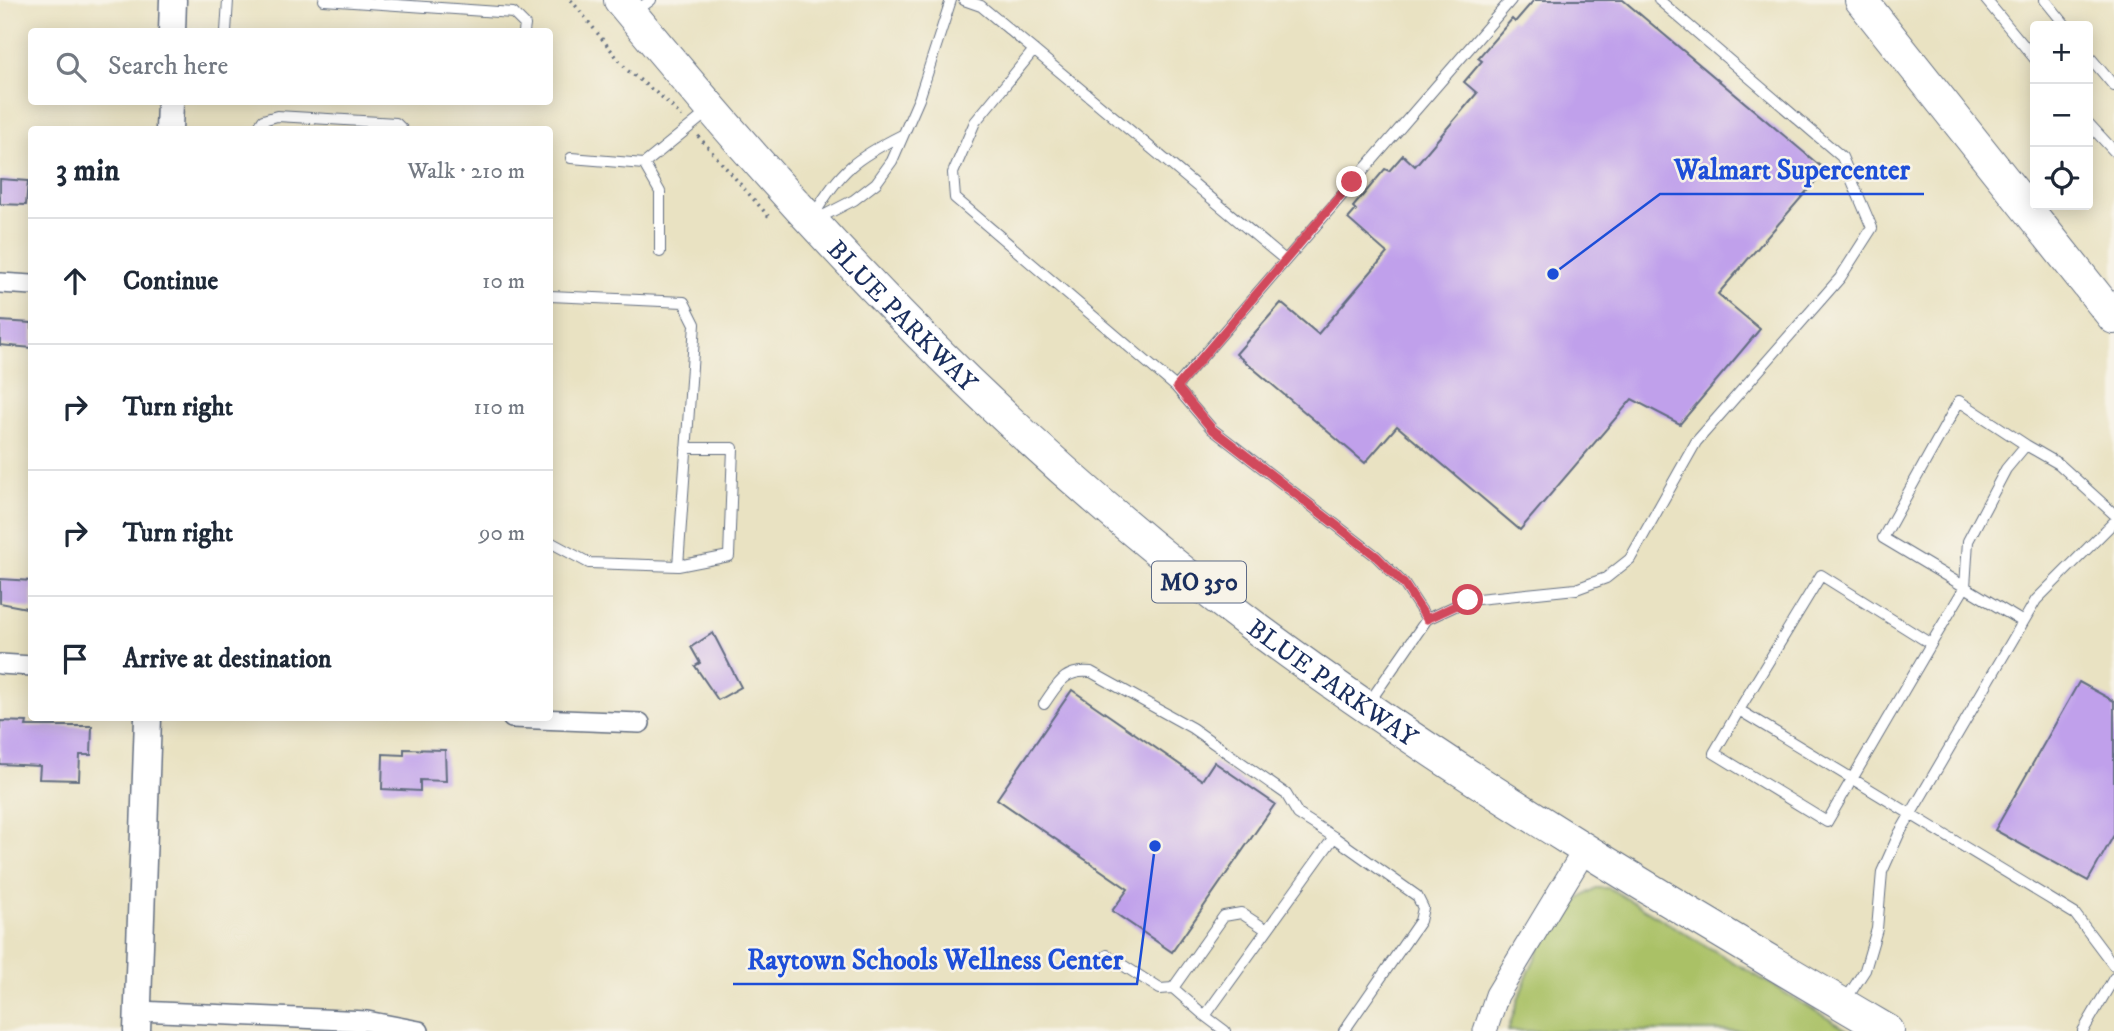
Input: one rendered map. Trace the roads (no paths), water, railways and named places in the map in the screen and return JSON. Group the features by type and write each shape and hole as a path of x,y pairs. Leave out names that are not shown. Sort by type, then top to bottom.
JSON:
{"highway":[{"path":"1861,0 2114,318"},
{"name":"BLUE PARKWAY","path":"634,5 697,115 810,223 1029,441 1259,630 1367,706 1584,851 1888,1031"}],"main road":[{"path":"172,28 173,0"},
{"path":"169,126 170,105"},
{"path":"137,1021 148,721"}],"street":[{"path":"0,283 28,285"},
{"path":"0,664 28,666"},
{"path":"553,720 640,723"},
{"path":"1485,1031 1497,995 1584,851"},
{"path":"137,1021 367,1021 419,1031"}],"lane":[{"path":"226,28 228,0"},
{"path":"324,0 472,5 513,13 525,28"},
{"path":"810,223 853,200 877,183 892,161 919,99 951,0"},
{"path":"964,0 981,6 1284,259"},
{"path":"1177,387 1284,259 1511,0"},
{"path":"1367,706 1427,619 1468,600 1576,589 1606,578 1630,559 1696,442 1840,278 1872,228 1842,158 1658,0"},
{"path":"2045,0 2062,21"},
{"path":"1989,1 2030,53"},
{"path":"1034,50 975,122 953,173 955,198 1177,387 1212,429 1376,556 1404,584 1427,619"},
{"path":"2093,61 2113,83"},
{"path":"571,158 644,164 697,115"},
{"path":"259,126 263,120 276,116 396,123 399,126"},
{"path":"2093,128 2114,151"},
{"path":"810,223 834,182 867,152 902,135"},
{"path":"644,164 660,192 660,252"},
{"path":"553,296 684,302 695,324 678,566"},
{"path":"2023,622 1883,538 1959,401 2059,464 2114,514"},
{"path":"1931,644 1821,575 1714,753 1827,822 1965,587 1968,541 2006,469 2026,445"},
{"path":"553,544 589,564 678,566 729,556 733,448 686,448"},
{"path":"1843,1004 1865,971 1877,929 1882,872 1911,814 2036,600 2114,522"},
{"path":"1044,704 1065,675 1076,671 1091,672 1192,728 1286,794 1298,814 1417,896 1423,908 1420,921 1345,1031"},
{"path":"1739,710 2075,914 2114,966"},
{"path":"1205,1016 1334,837"},
{"path":"1172,988 1224,916 1241,913 1267,930"},
{"path":"1107,955 1160,989 1172,988 1225,1031"},
{"path":"2083,1031 2114,978"}],"place":[{"name":"Walmart Supercenter","path":"1553,274"},
{"name":"Raytown Schools Wellness Center","path":"1155,846"}]}
